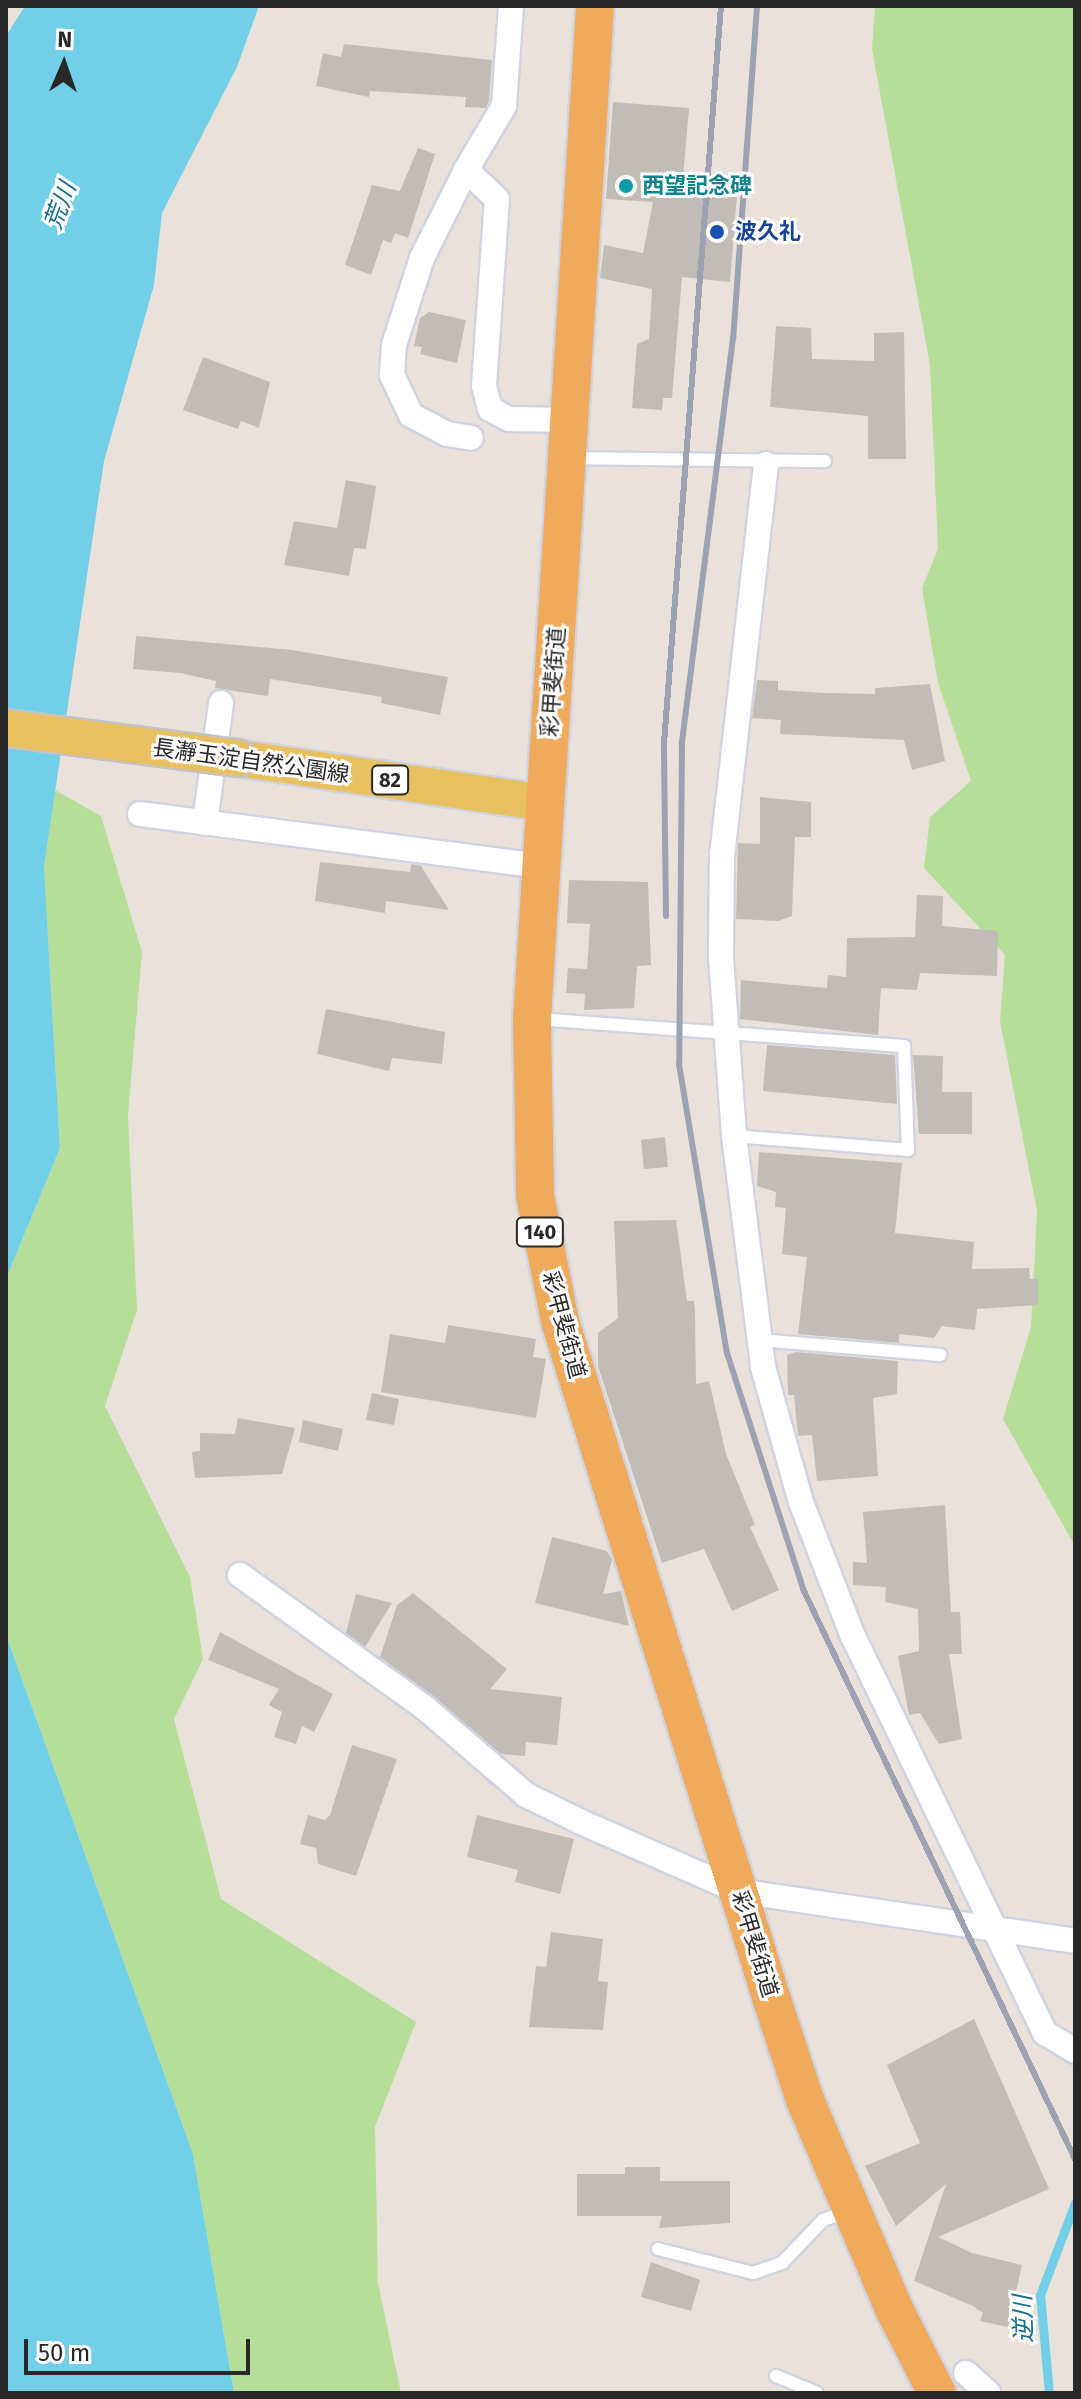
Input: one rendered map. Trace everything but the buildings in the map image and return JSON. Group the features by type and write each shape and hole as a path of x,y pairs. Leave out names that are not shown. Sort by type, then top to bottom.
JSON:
{"highway":[{"name":"彩甲斐街道","path":"595,6 532,1019 530,1133 543,1249 738,1891 805,2100 852,2210 951,2383"}],"main road":[{"name":"長瀞玉淀自然公園線","path":"6,728 544,803"}],"street":[{"path":"471,438 447,434 411,415 392,375 394,345 422,258 466,170 504,106 511,6"},
{"path":"466,170 497,199 484,386 490,409 509,419 570,420"},
{"path":"766,464 722,854 726,1031 734,1136 759,1340 780,1436 852,1634 1045,2033 1075,2051"},
{"path":"205,823 221,703"},
{"path":"140,814 541,866"},
{"path":"240,1575 425,1708 526,1795 738,1891 1075,1941"},
{"path":"951,2383 988,2393"}],"lane":[{"path":"568,458 766,464 825,461"},
{"path":"532,1019 904,1046 908,1150 734,1136"},
{"path":"759,1340 940,1355"},
{"path":"658,2249 753,2273 782,2263 823,2220 852,2210"},
{"path":"776,2376 817,2393"}],"green space":[{"path":"875,6 1075,6 1075,1546 1003,1419 1031,1327 1037,1211 1000,1021 1005,955 924,868 930,817 971,781 938,683 922,588 938,549 930,365 872,49"},
{"path":"55,790 101,816 142,952 128,1115 137,1310 105,1406 190,1577 203,1659 174,1719 221,1899 416,2022 375,2127 378,2283 401,2393 234,2393 193,2154 6,1635 6,1279 60,1148 44,867"}],"water":[{"name":"荒川","path":"25,6 259,6 237,67 162,213 154,285 104,461 44,867 60,1148 6,1279 6,36"},
{"path":"6,1635 193,2154 234,2393 6,2393"}],"waterway":[{"name":"逆川","path":"1049,2393 1040,2295 1075,2203"}],"railway":[{"path":"666,916 664,743 721,6"},
{"path":"757,6 733,338 682,744 679,1064 727,1353 803,1589 1075,2159"}],"place":[{"name":"西望記念碑","path":"626,186"},
{"name":"波久礼","path":"717,232"}]}
